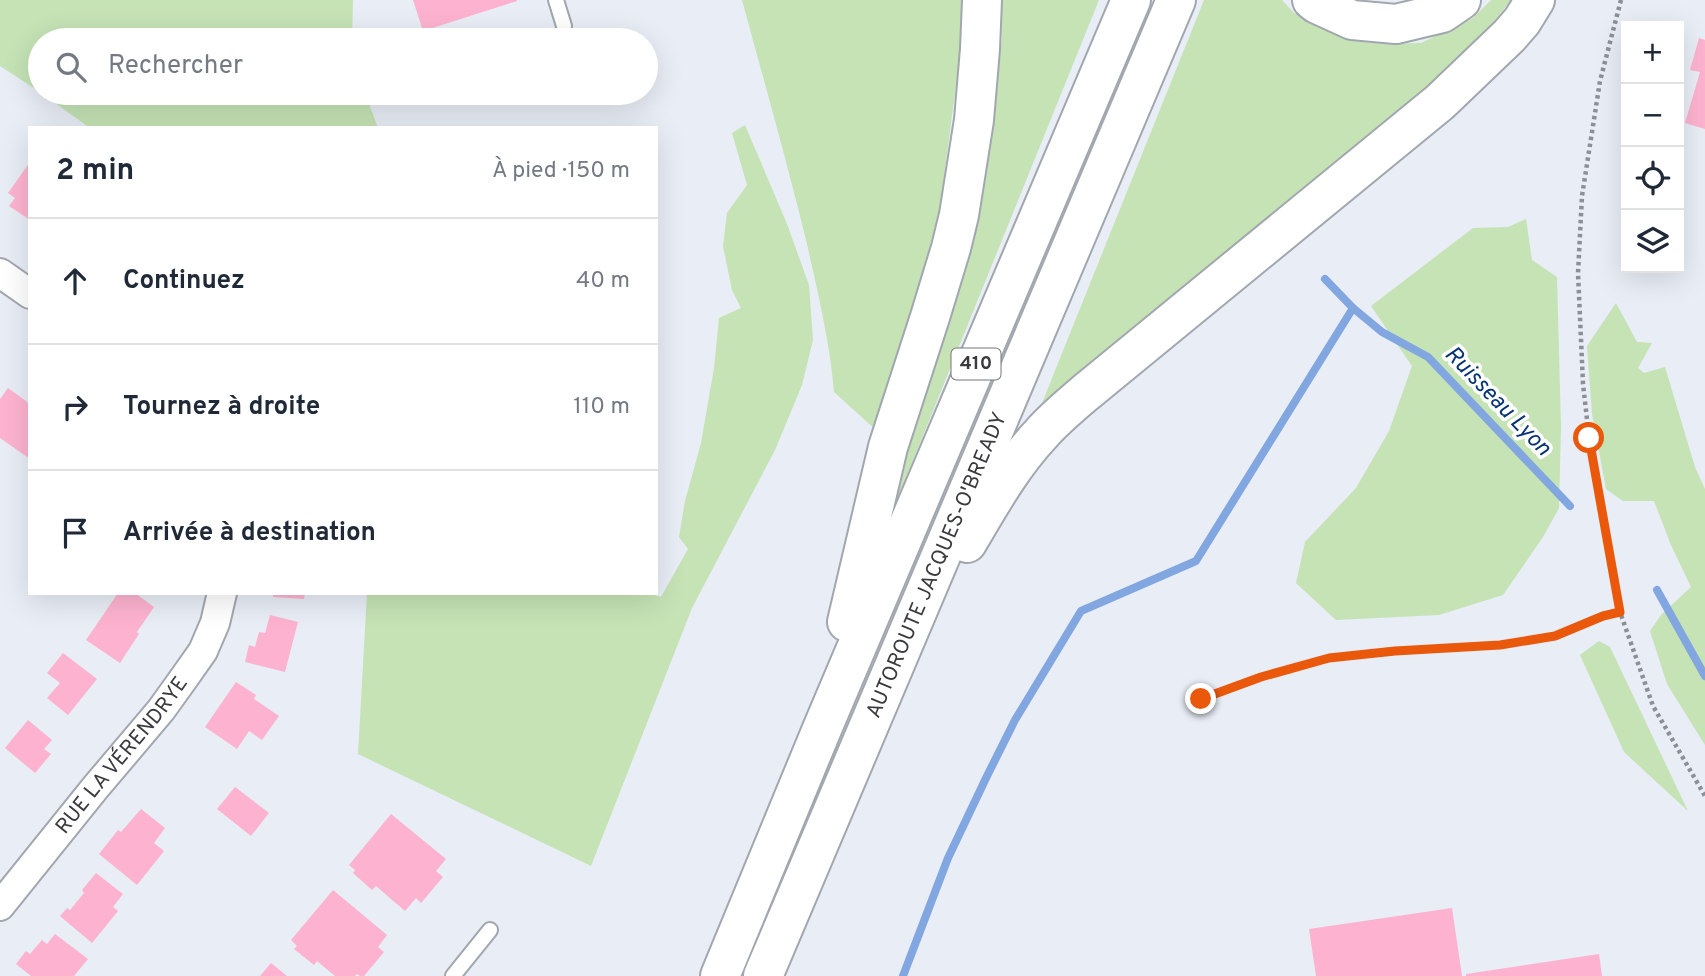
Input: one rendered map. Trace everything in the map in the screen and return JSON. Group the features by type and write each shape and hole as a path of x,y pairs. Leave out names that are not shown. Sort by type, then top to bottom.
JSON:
{"highway":[{"path":"822,729 888,447 937,296 959,215 974,120 982,0"},
{"name":"AUTOROUTE JACQUES-O'BREADY","path":"720,976 1131,0"},
{"name":"AUTOROUTE JACQUES-O'BREADY","path":"763,976 1176,0"},
{"path":"1312,0 1352,20 1396,24 1442,13 1461,0"},
{"path":"893,668 993,500 1039,436 1085,393 1431,110 1509,36 1535,0"}],"street":[{"path":"0,274 28,293"},
{"name":"RUE LA VÉRENDRYE","path":"0,906 161,710 184,678 203,651 215,623 222,595"}],"lane":[{"path":"556,0 564,26"},
{"path":"453,976 490,930"}],"path":[{"path":"1621,0 1595,105 1582,196 1578,272 1583,384 1589,438 1620,612 1653,706 1705,796"},
{"path":"1201,699 1261,677 1329,658 1500,645 1555,636 1603,616 1620,612"}],"green space":[{"path":"0,0 353,0 352,28 28,28 28,84 0,66"},
{"path":"742,0 967,0 940,208 906,338 877,431 834,392 827,337 807,244"},
{"path":"998,0 1099,0 882,537 986,153 1002,38"},
{"path":"1204,0 1282,0 1294,13 1320,28 1354,41 1387,44 1421,43 1473,18 1491,0 1511,0 1451,76 1036,418"},
{"path":"58,105 369,105 377,126 87,126"},
{"path":"745,125 787,224 809,285 813,340 802,385 775,450 692,608 591,866 358,754 367,595 661,597 688,549 679,537 685,501 701,443 714,368 719,318 741,308 732,290 723,246 727,213 747,185 732,133"},
{"path":"1526,219 1532,260 1557,277 1561,427 1559,508 1543,537 1503,595 1439,615 1336,620 1296,583 1305,542 1356,488 1389,431 1412,366 1371,306 1473,228 1508,227"},
{"path":"1616,303 1637,342 1652,343 1638,368 1644,373 1665,367 1695,467 1705,489 1705,745 1667,684 1650,631 1661,615 1691,587 1654,501 1623,501 1606,489 1592,414 1587,346"},
{"path":"1599,641 1610,647 1688,811 1624,752 1580,655"}],"building":[{"path":"413,0 517,0 432,28 422,28"},
{"path":"1699,38 1705,40 1705,129 1685,123 1700,72 1690,70"},
{"path":"28,165 28,219 9,206 15,198 8,193"},
{"path":"8,388 28,403 28,458 0,438 0,399"},
{"path":"117,595 138,595 154,607 120,663 86,640"},
{"path":"273,595 305,595 304,599"},
{"path":"270,615 298,622 285,672 245,662 249,645 255,647 259,632 265,633"},
{"path":"63,653 97,679 68,715 47,698 60,683 47,673"},
{"path":"236,682 256,695 254,699 279,716 262,740 249,731 237,749 205,727"},
{"path":"28,720 52,740 44,749 51,754 35,773 5,748"},
{"path":"235,787 269,813 251,836 217,809"},
{"path":"141,809 165,828 154,843 164,851 137,885 99,854 118,830 121,832"},
{"path":"391,814 446,859 436,871 443,877 421,903 416,898 405,911 376,886 372,890 353,873 355,870 349,865"},
{"path":"96,873 123,894 113,907 118,911 92,943 60,916 67,908 70,910"},
{"path":"333,890 387,935 378,947 384,952 364,976 335,976 317,961 314,965 294,949 297,946 291,940"},
{"path":"1452,908 1462,976 1316,976 1309,929"},
{"path":"55,934 88,959 74,976 31,976 16,964 26,951 30,954 42,940 47,944"},
{"path":"1599,954 1602,976 1466,976 1466,974"},
{"path":"271,963 287,976 260,976"}],"waterway":[{"name":"Ruisseau Lyon","path":"1325,279 1353,308 1382,332 1428,357 1570,506"},
{"path":"903,976 948,858 987,776 1015,720 1081,611 1196,561 1353,308"},
{"name":"Ruisseau Lyon","path":"1657,590 1705,676"}],"route":[{"path":"1201,699 1261,677 1329,658 1500,645 1555,636 1603,616 1620,612 1589,438"}]}
